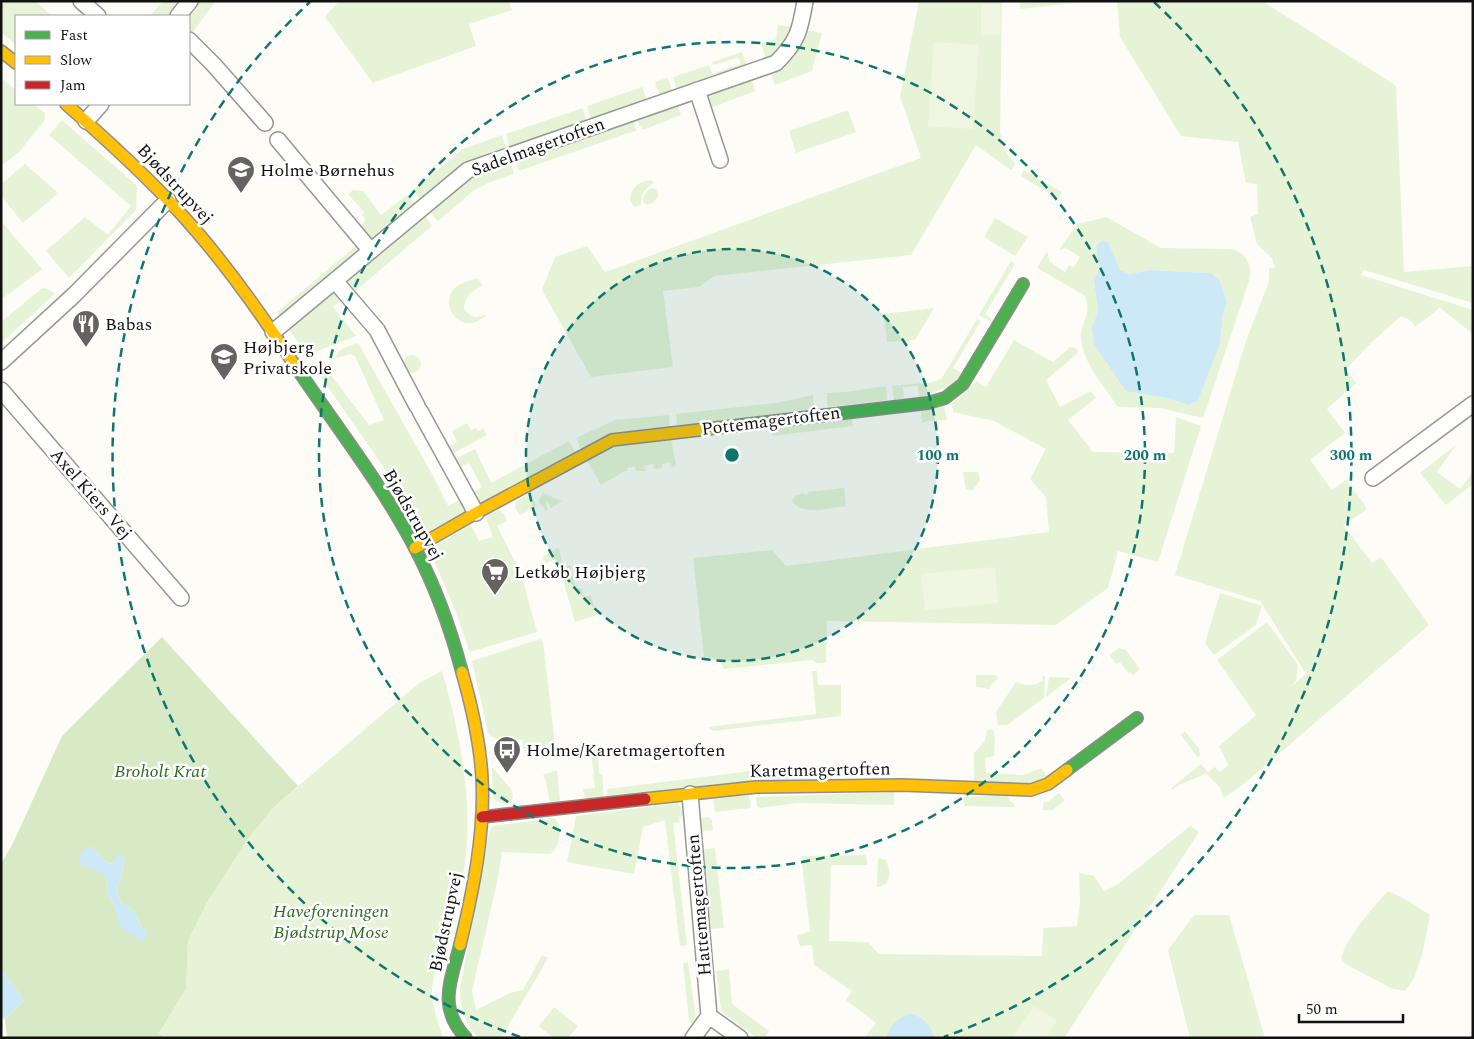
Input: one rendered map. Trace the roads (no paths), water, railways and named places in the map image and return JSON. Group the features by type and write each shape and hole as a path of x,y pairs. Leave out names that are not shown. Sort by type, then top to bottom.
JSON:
{"street":[{"path":"81,1 97,15"},
{"path":"179,15 190,1"},
{"name":"Sadelmagertoften","path":"274,332 468,170 776,62 789,50 800,30 805,1"},
{"path":"190,41 214,64 265,124"},
{"path":"1,51 15,62"},
{"path":"697,90 720,160"},
{"name":"Bjødstrupvej","path":"67,105 129,160 168,200 222,263 274,332 377,485 415,548 436,592 459,656 479,746 482,782 482,817 477,861 450,985 448,1004 451,1017 466,1038"},
{"path":"86,121 100,105"},
{"path":"278,140 371,251"},
{"path":"1,362 74,295 168,200"},
{"path":"335,281 377,330 476,513"},
{"name":"Pottemagertoften","path":"415,548 612,440 928,403 946,398 963,384 1022,284"},
{"name":"Axel Kiers Vej","path":"1,390 181,598"},
{"path":"1373,478 1473,404"},
{"name":"Karetmagertoften","path":"482,817 756,787 902,785 1031,790 1048,784 1137,718"},
{"name":"Hattemagertoften","path":"690,794 709,1016"},
{"path":"694,1038 709,1016 740,1038"}],"water":[{"path":"1102,241 1108,242 1120,270 1130,274 1149,270 1211,273 1220,281 1227,303 1223,313 1220,344 1198,400 1189,405 1168,398 1126,391 1094,344 1092,327 1098,311 1094,281 1099,269 1096,246"},
{"path":"90,846 108,864 113,863 118,855 122,854 125,860 117,890 121,903 134,911 142,928 147,933 144,940 142,941 130,934 117,922 117,912 108,895 106,879 103,874 79,864 79,858 85,849"},
{"path":"1,969 24,1000 5,1019 1,1017"},
{"path":"910,1014 926,1022 934,1038 886,1038 895,1023"}],"place":[{"name":"Holme Børnehus","path":"241,194"},
{"name":"Babas","path":"86,348"},
{"name":"Højbjerg Privatskole","path":"224,381"},
{"name":"Letkøb Højbjerg","path":"495,596"},
{"name":"Holme/Karetmagertoften","path":"507,774"}],"park label":[{"name":"Broholt Krat","path":"160,771"},
{"name":"Haveforeningen Bjødstrup Mose","path":"331,921"}]}
